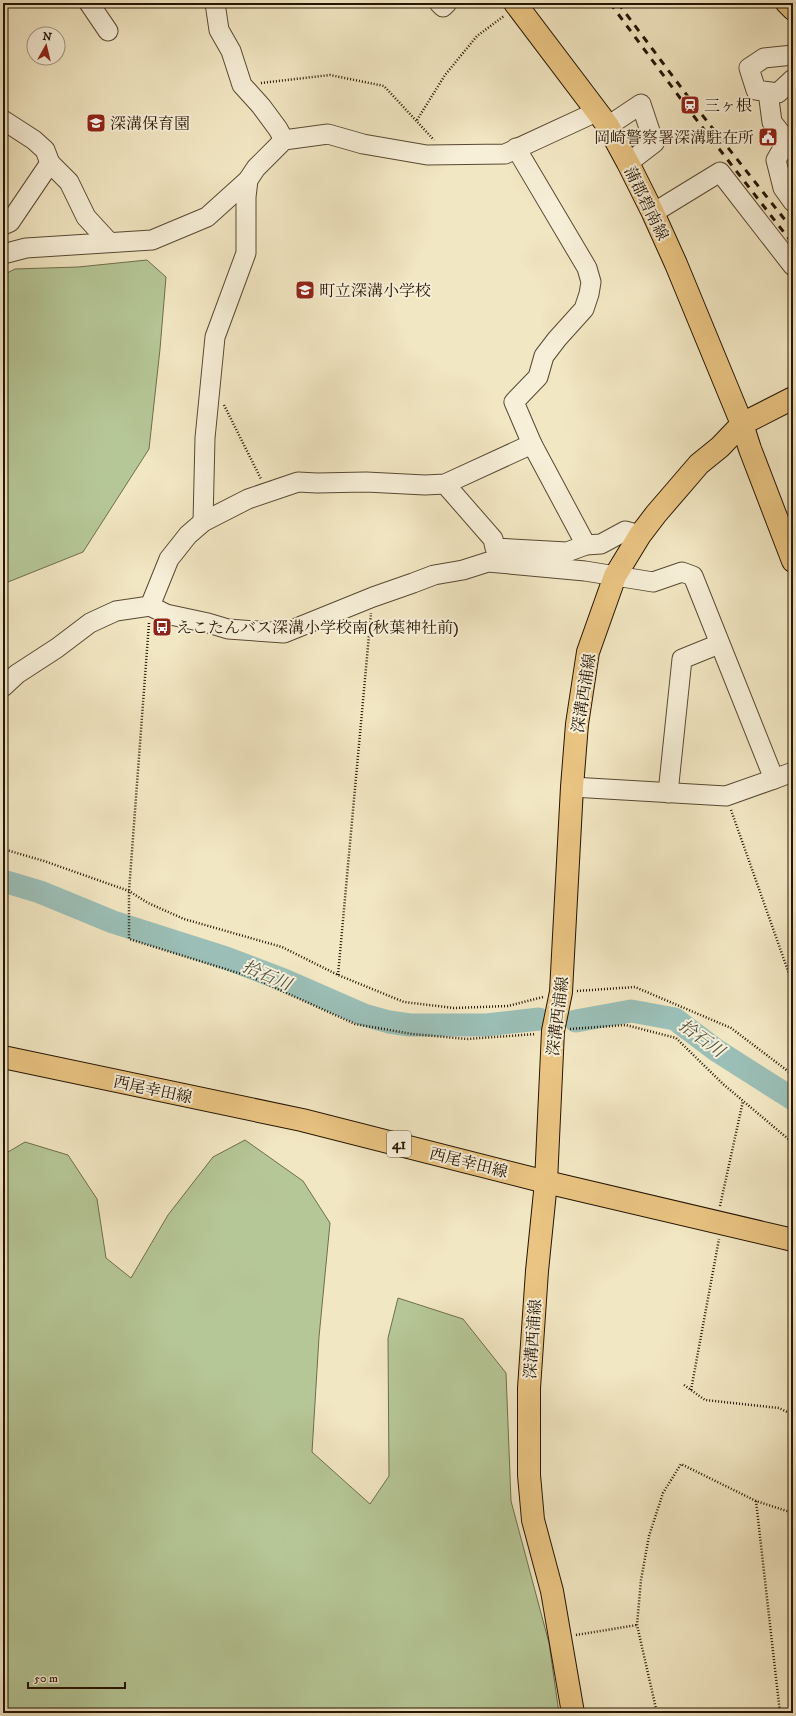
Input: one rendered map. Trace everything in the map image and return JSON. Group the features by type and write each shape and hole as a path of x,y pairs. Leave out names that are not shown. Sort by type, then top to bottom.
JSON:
{"main road":[{"path":"787,3 793,9"},
{"name":"蒲郡碧南線","path":"516,5 602,119 628,163 653,213 786,524 793,561"},
{"name":"深溝西浦線","path":"573,1713 552,1591 533,1520 529,1474 529,1388 537,1271 546,1182 553,1031 561,992 572,787 577,724 588,652 615,576 640,535 671,496 699,464 720,447 742,424 793,398"},
{"name":"西尾幸田線","path":"3,1057 302,1120 546,1182 793,1240"}],"street":[{"path":"89,3 108,31"},
{"path":"216,3 219,30 232,51 242,86 278,129 284,140"},
{"path":"439,3 443,7 447,3"},
{"path":"793,56 764,58 749,68 756,90 778,93 793,79"},
{"path":"768,92 772,122 787,141 776,160 783,188 793,202"},
{"path":"3,254 26,248 152,240 207,217 248,180 256,168 284,140 328,134 363,144 427,155 505,154 516,148 641,104 654,143 628,163"},
{"path":"3,120 34,140 45,150 50,163 69,182 86,217 109,242"},
{"path":"516,148 587,268 591,282 584,309 544,356 538,377 514,402 532,444 586,544"},
{"path":"3,225 10,222 50,163"},
{"path":"653,213 720,172 793,266"},
{"path":"203,522 205,438 215,338 246,253 246,197 248,180"},
{"path":"150,606 170,559 188,535 203,522 248,499 298,482 317,484 366,482 425,485 445,484 532,444"},
{"path":"445,484 493,539 492,555"},
{"path":"3,687 17,674 57,648 90,623 116,611 150,606 166,614 208,622 228,629 284,633 372,597 434,575 463,570 492,555 567,552 586,544 601,544 625,531 640,535"},
{"path":"492,555 553,567 653,582 682,572 693,576 774,779"},
{"path":"668,792 682,658 719,644"},
{"path":"572,787 726,796 793,772"}],"path":[{"path":"417,120 446,75 477,36 516,5"},
{"path":"242,86 330,75 384,86 431,135 444,155"},
{"path":"211,378 267,492"},
{"path":"3,849 44,861 130,891 148,903 184,919 282,947 338,975 372,597"},
{"path":"150,606 130,891 129,939 250,977 355,1024 412,1034 467,1038 531,1034 626,1025 676,1038 743,1101 793,1143"},
{"path":"726,796 793,985"},
{"path":"690,1390 719,1222 743,1101"},
{"path":"684,1385 706,1400 779,1408 793,1415"},
{"path":"657,1713 637,1625 641,1580 650,1536 663,1493 681,1464 756,1501 793,1513"},
{"path":"756,1501 780,1713"},
{"path":"561,1638 637,1625"},
{"path":"787,1713 793,1711"}],"green space":[{"path":"147,260 166,277 149,449 83,552 3,584 3,275 15,269 78,267"},
{"path":"245,1140 303,1181 330,1223 319,1337 312,1452 370,1504 389,1476 388,1338 398,1298 463,1319 506,1373 511,1501 549,1643 559,1713 3,1713 3,1155 25,1142 68,1155 97,1199 106,1258 131,1278 168,1215 213,1157"}],"waterway":[{"name":"拾石川","path":"3,881 40,892 113,922 226,958 284,980 364,1015 389,1022 410,1025 486,1025 539,1019"},
{"name":"拾石川","path":"576,1021 631,1011 675,1019 716,1050 793,1099"}],"railway":[{"path":"610,3 689,110 793,244"},
{"path":"618,3 695,106 793,230"}],"place":[{"name":"三ヶ根","path":"690,105"},
{"name":"深溝保育園","path":"96,123"},
{"name":"岡崎警察署深溝駐在所","path":"768,137"},
{"name":"町立深溝小学校","path":"305,290"},
{"name":"えこたんバス深溝小学校南(秋葉神社前)","path":"162,627"}]}
